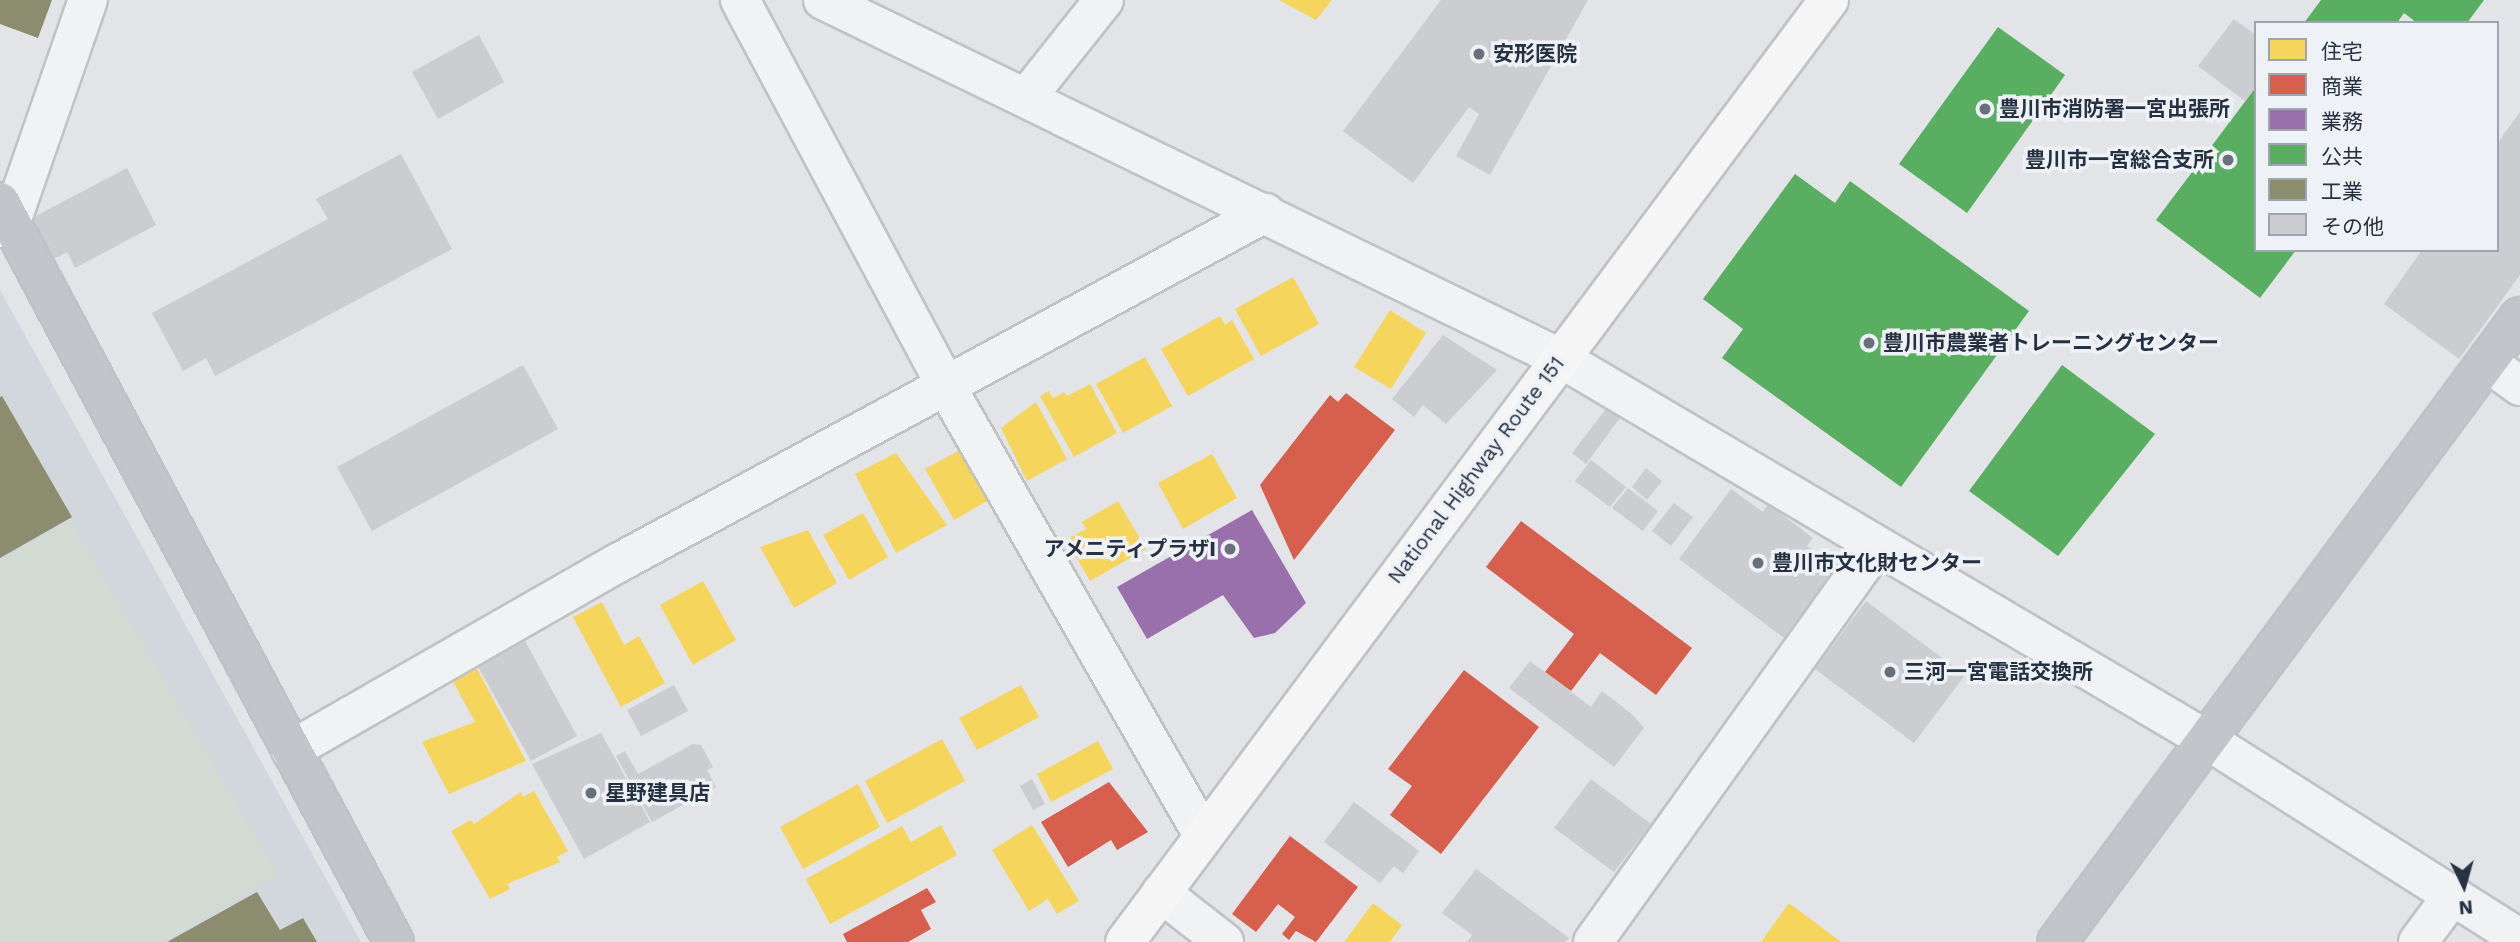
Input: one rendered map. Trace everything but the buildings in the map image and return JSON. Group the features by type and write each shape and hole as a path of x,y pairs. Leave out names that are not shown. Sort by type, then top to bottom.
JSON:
{"highway":[{"name":"National Highway Route 151","path":"1125,942 1829,0"}],"main road":[{"path":"4,217 394,942"},
{"path":"2057,942 2520,317"}],"street":[{"path":"4,217 88,0"},
{"path":"740,0 947,388 1203,835"},
{"path":"823,0 1560,358 2207,740 2520,939"},
{"path":"1026,98 1104,0"},
{"path":"291,750 618,563 947,388 1265,213"},
{"path":"2487,362 2520,386"},
{"path":"1593,942 1877,546"},
{"path":"1161,893 1224,942"},
{"path":"2418,942 2453,894"}],"shaded area":[{"path":"0,290 361,942 0,942"},
{"path":"70,520 278,874 162,942 0,942 0,561"}],"place":[{"name":"安形医院","path":"1479,54"},
{"name":"豊川市消防署一宮出張所","path":"1985,109"},
{"name":"豊川市一宮総合支所","path":"2228,160"},
{"name":"豊川市農業者トレーニングセンター","path":"1869,343"},
{"name":"アメニティプラザI","path":"1230,549"},
{"name":"豊川市文化財センター","path":"1758,563"},
{"name":"三河一宮電話交換所","path":"1890,672"},
{"name":"星野建具店","path":"591,793"}]}
